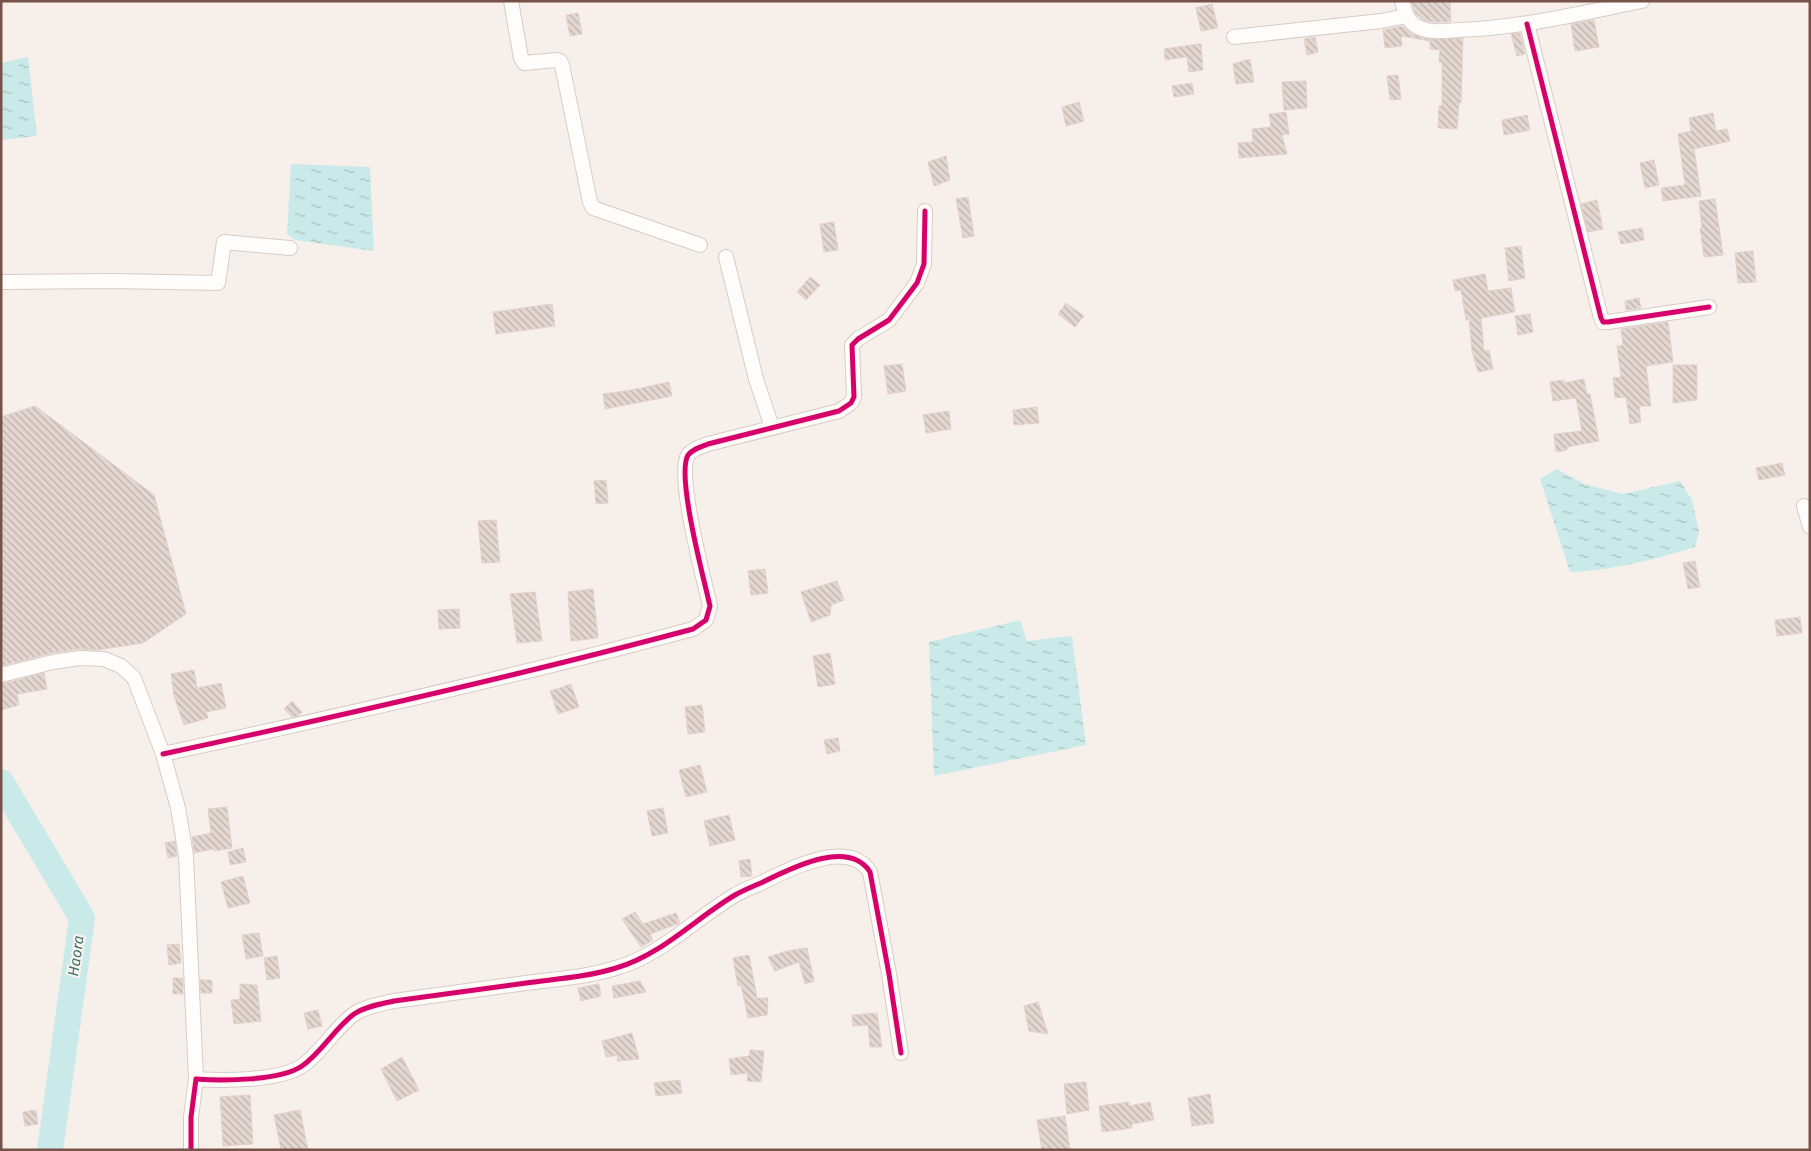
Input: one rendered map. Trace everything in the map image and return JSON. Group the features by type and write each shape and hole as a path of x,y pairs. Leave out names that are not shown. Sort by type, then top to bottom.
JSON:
{"street":[{"path":"511,1 521,58 524,63 556,60 560,61 562,65 590,202 593,208 700,244"},
{"path":"1402,1 1406,16 1420,28 1432,31 1478,30 1528,24 1642,1"},
{"path":"1234,37 1381,21 1406,16"},
{"path":"1528,24 1603,322 1709,307"},
{"path":"163,754 376,708 566,663 693,629 706,620 710,606 690,512 686,480 686,462 689,454 695,449 772,426 834,413 851,403 854,397 852,345 858,339 888,320 916,283 924,264 925,211"},
{"path":"1,282 113,281 218,283 224,242 290,248"},
{"path":"726,257 756,379 772,426"},
{"path":"1804,506 1810,527"},
{"path":"1,676 43,664 80,658 104,659 121,666 134,678 163,754 178,808 186,856 196,1079 191,1116 190,1150"},
{"path":"196,1079 222,1081 266,1077 300,1067 312,1058 354,1014 370,1007 394,1001 566,978 615,969 633,962 652,951 737,893 808,862 831,857 845,857 858,860 865,864 870,872 888,965 901,1054"}],"water":[{"path":"28,57 37,136 1,140 1,63"},
{"path":"291,164 370,167 374,251 295,240 287,234"},
{"path":"1557,469 1584,484 1623,494 1680,481 1692,500 1699,531 1695,547 1633,564 1570,572 1540,479"},
{"path":"1020,620 1027,641 1072,636 1086,745 934,776 929,642"}],"building":[{"path":"1411,1 1450,1 1451,22 1423,20 1415,13"},
{"path":"1212,4 1218,28 1201,31 1196,8"},
{"path":"578,13 582,34 570,36 566,15"},
{"path":"1594,20 1599,47 1575,51 1571,24"},
{"path":"1403,26 1412,34 1428,39 1463,38 1461,103 1459,103 1457,129 1438,128 1439,106 1442,106 1442,62 1439,62 1440,50 1430,49 1430,41 1401,36 1402,46 1385,48 1383,30"},
{"path":"1520,33 1525,54 1517,56 1511,34"},
{"path":"1315,37 1318,52 1307,55 1304,39"},
{"path":"1201,44 1203,70 1189,72 1187,57 1165,60 1164,49"},
{"path":"1250,59 1254,82 1236,84 1233,64"},
{"path":"1398,75 1401,99 1390,100 1387,76"},
{"path":"1306,81 1307,108 1284,110 1282,82"},
{"path":"1192,83 1194,94 1174,97 1172,86"},
{"path":"1079,102 1084,121 1066,126 1062,107"},
{"path":"1286,112 1289,134 1282,135 1287,154 1239,158 1238,143 1253,142 1252,129 1271,127 1269,114"},
{"path":"1713,113 1716,131 1727,129 1730,141 1694,149 1701,196 1663,201 1661,188 1685,185 1678,134 1691,131 1689,118"},
{"path":"1527,115 1530,130 1504,135 1502,120"},
{"path":"946,156 950,180 934,186 928,162"},
{"path":"1654,160 1659,185 1645,188 1640,163"},
{"path":"968,197 974,236 963,238 956,199"},
{"path":"1715,199 1723,255 1704,257 1699,201"},
{"path":"1597,200 1603,229 1588,232 1581,204"},
{"path":"834,222 838,250 824,252 820,224"},
{"path":"1642,228 1644,240 1621,244 1618,232"},
{"path":"1521,246 1525,278 1509,281 1505,248"},
{"path":"1753,251 1756,282 1738,283 1735,253"},
{"path":"1485,274 1488,291 1511,288 1515,312 1481,318 1484,351 1489,350 1493,369 1478,372 1472,351 1469,319 1466,320 1461,290 1455,291 1453,280"},
{"path":"810,277 820,285 806,300 797,292"},
{"path":"1639,298 1641,308 1626,310 1625,301"},
{"path":"1066,303 1084,316 1075,327 1058,314"},
{"path":"552,304 555,326 496,334 493,312"},
{"path":"1530,314 1533,332 1518,335 1515,316"},
{"path":"1668,322 1673,362 1646,366 1651,406 1639,406 1641,422 1630,424 1626,397 1615,398 1613,378 1621,377 1617,346 1623,345 1621,329"},
{"path":"902,364 906,391 888,394 884,366"},
{"path":"1673,365 1697,365 1697,400 1673,403"},
{"path":"1584,379 1587,394 1590,394 1599,441 1567,447 1567,450 1556,452 1554,434 1582,431 1576,398 1553,401 1550,382 1564,380 1564,383"},
{"path":"669,382 672,396 605,409 603,394"},
{"path":"35,406 154,495 186,614 143,643 97,650 79,649 52,653 1,666 1,417"},
{"path":"1037,407 1039,423 1014,425 1013,410"},
{"path":"949,411 951,429 926,433 923,415"},
{"path":"1782,463 1785,475 1759,480 1756,468"},
{"path":"606,480 608,503 596,504 594,481"},
{"path":"496,520 500,562 482,563 478,521"},
{"path":"1695,561 1700,587 1688,589 1683,563"},
{"path":"765,569 768,593 751,595 748,571"},
{"path":"837,581 844,600 831,605 830,615 811,622 801,592"},
{"path":"593,589 598,638 571,641 568,592"},
{"path":"535,592 542,641 517,643 510,594"},
{"path":"459,609 460,628 439,629 438,610"},
{"path":"1800,617 1802,633 1777,636 1775,620"},
{"path":"830,653 835,684 818,687 813,656"},
{"path":"194,670 197,688 221,683 226,708 206,712 208,718 184,725 174,696 171,674"},
{"path":"44,673 47,689 17,694 19,705 1,710 1,684"},
{"path":"571,684 579,707 558,714 550,691"},
{"path":"292,701 302,712 298,716 292,717 284,709"},
{"path":"702,705 705,732 688,734 685,707"},
{"path":"838,738 840,751 827,754 824,740"},
{"path":"700,765 707,792 686,797 679,770"},
{"path":"227,807 232,848 194,853 192,837 211,833 208,809"},
{"path":"663,808 668,833 652,836 647,811"},
{"path":"729,815 735,840 710,846 704,821"},
{"path":"175,841 177,856 168,858 165,843"},
{"path":"243,848 246,862 230,865 228,852"},
{"path":"750,859 752,876 741,877 739,861"},
{"path":"243,876 250,903 228,908 221,882"},
{"path":"635,912 643,924 676,913 680,923 650,934 653,940 641,947 622,919"},
{"path":"259,933 263,956 246,959 242,935"},
{"path":"179,944 181,963 169,965 167,945"},
{"path":"807,948 814,981 805,984 799,962 775,971 768,957 787,951"},
{"path":"749,955 757,998 768,998 767,1015 748,1018 741,985 738,986 733,958"},
{"path":"277,956 280,978 267,980 264,958"},
{"path":"173,978 183,978 183,994 173,994"},
{"path":"200,980 212,980 212,993 201,993"},
{"path":"640,981 646,992 614,998 612,986"},
{"path":"240,984 257,985 261,1021 234,1024 231,1000 240,999"},
{"path":"599,984 601,996 581,1001 578,988"},
{"path":"1038,1002 1048,1034 1029,1031 1024,1006"},
{"path":"318,1010 322,1026 308,1029 304,1013"},
{"path":"877,1013 882,1047 870,1047 868,1025 853,1026 852,1015"},
{"path":"632,1033 639,1059 617,1061 618,1055 606,1057 602,1041"},
{"path":"750,1050 764,1051 761,1082 747,1081 748,1073 731,1075 729,1059 749,1056"},
{"path":"402,1057 419,1090 397,1101 381,1069"},
{"path":"680,1080 682,1093 656,1096 654,1083"},
{"path":"1086,1082 1089,1110 1067,1114 1064,1084"},
{"path":"1210,1094 1214,1123 1192,1126 1188,1098"},
{"path":"250,1095 253,1144 223,1146 220,1097"},
{"path":"1129,1102 1129,1106 1150,1102 1154,1120 1132,1124 1132,1128 1102,1132 1099,1106"},
{"path":"36,1110 38,1124 25,1126 23,1112"},
{"path":"300,1110 308,1150 281,1150 274,1115"},
{"path":"1065,1116 1070,1150 1042,1150 1037,1120"}],"waterway":[{"name":"Haora","path":"1,782 82,918 50,1150"}],"cycle path":[{"path":"1527,24 1603,322 1709,307"},
{"path":"163,754 561,663 693,629 706,620 710,606 688,505 685,466 688,455 708,444 839,411 851,403 854,397 852,345 858,339 889,320 917,283 924,264 925,211"},
{"path":"191,1150 191,1117 196,1079 250,1079 280,1075 292,1071 309,1060 340,1026 354,1014 374,1006 394,1001 583,976 616,968 648,955 663,946 738,893 788,870 818,859 848,857 860,862 870,872 889,974 901,1053"}]}
